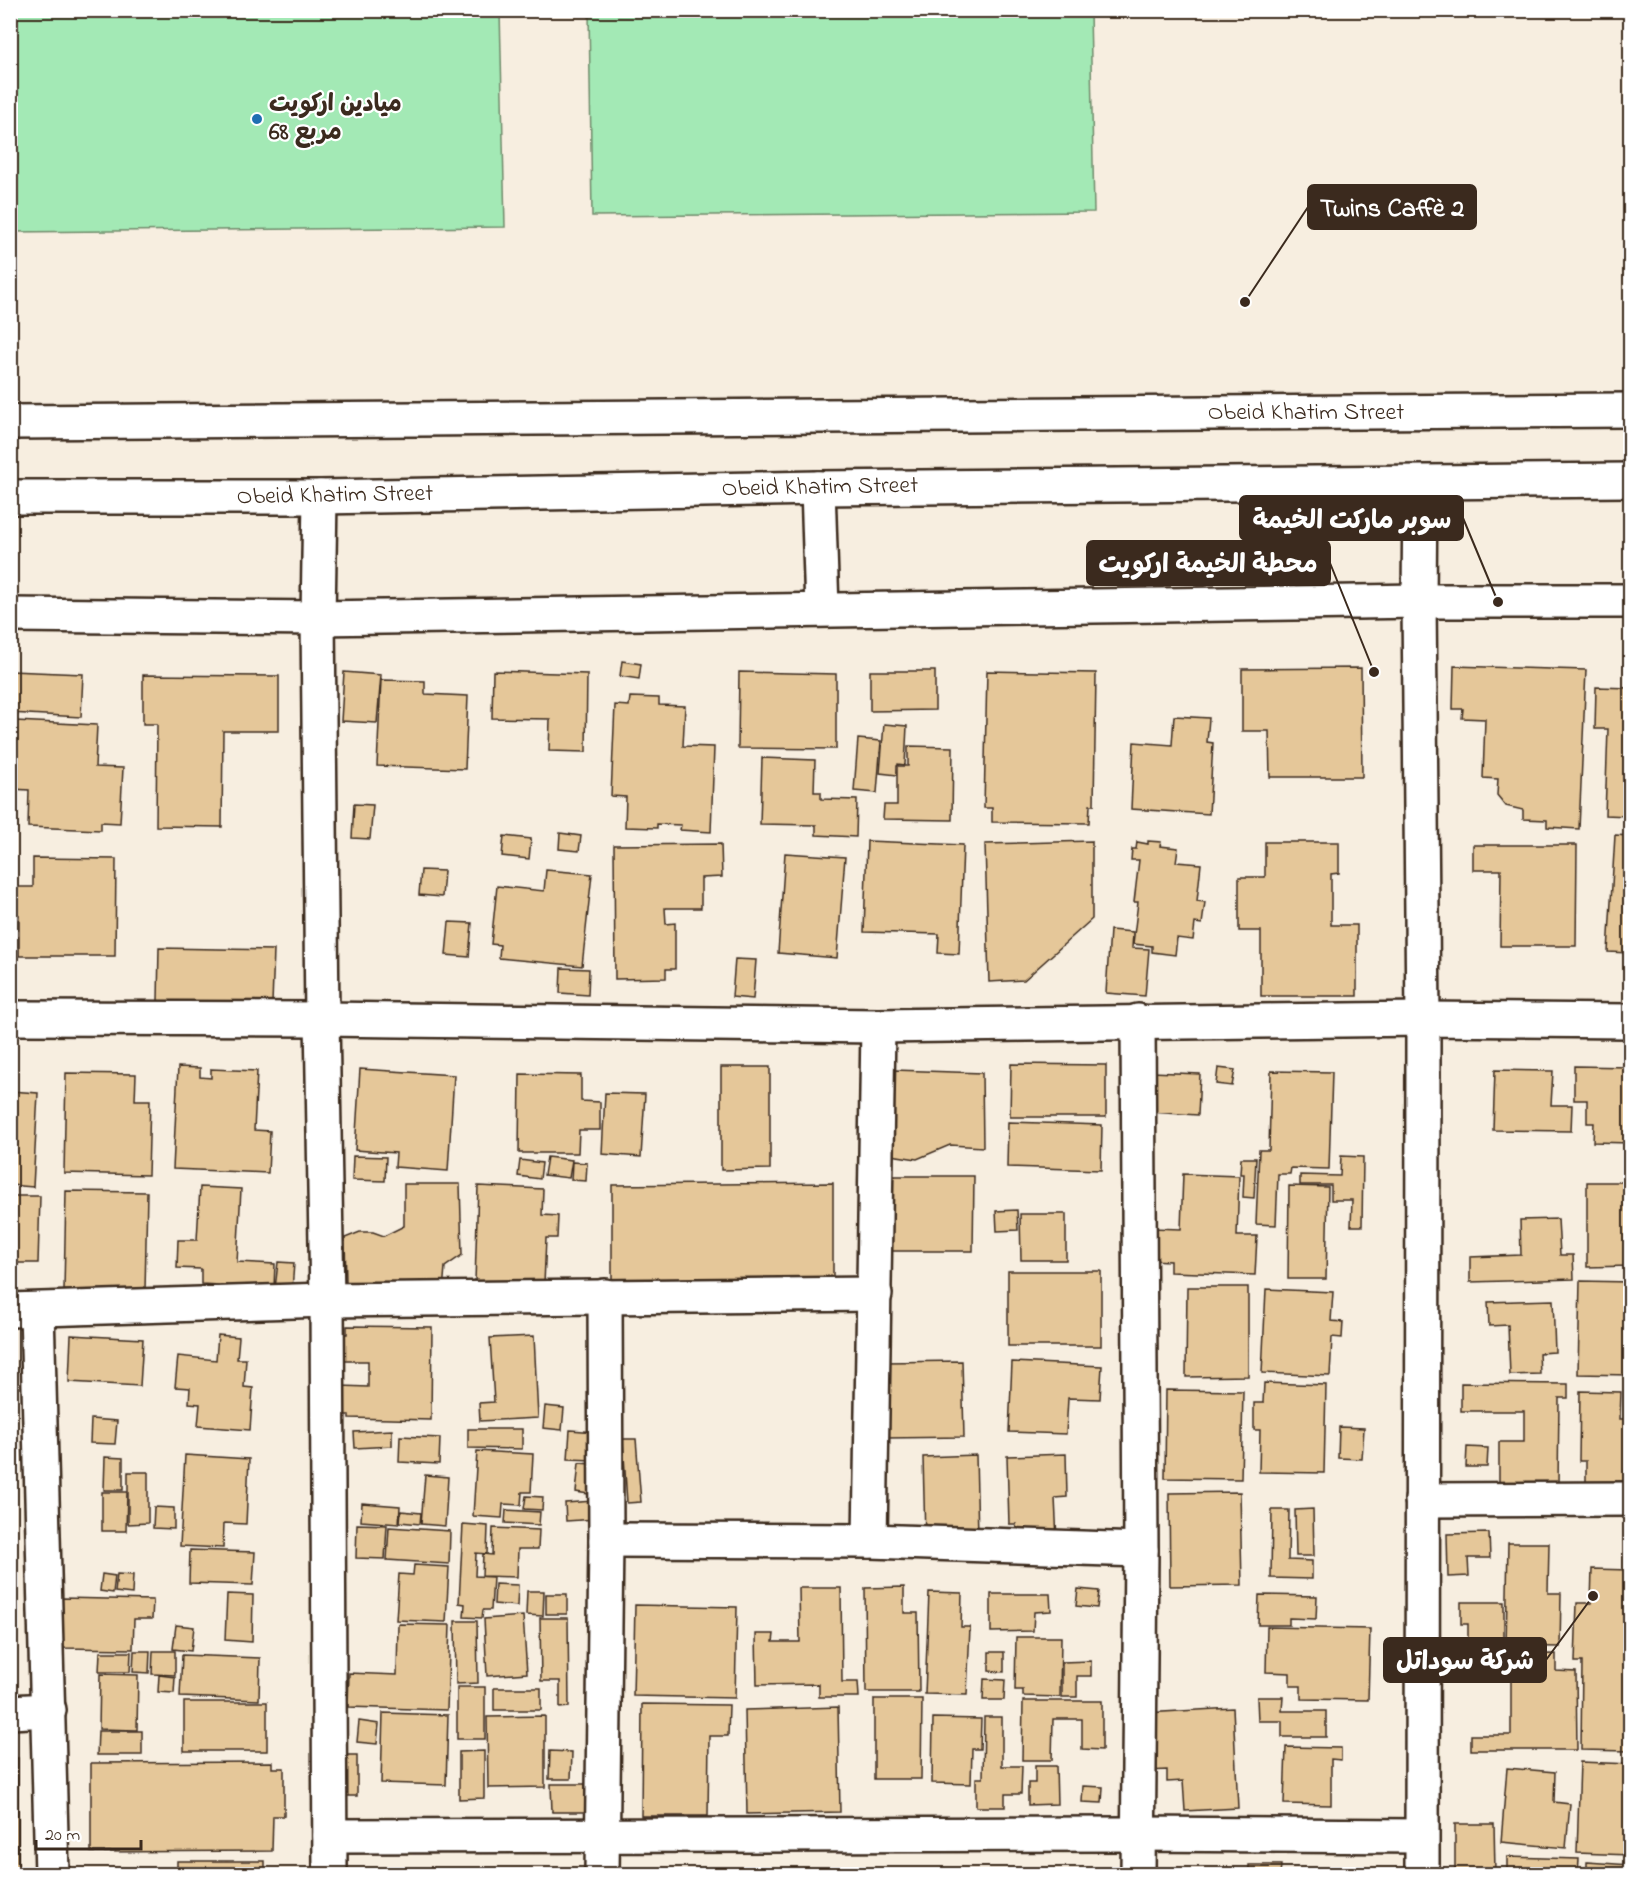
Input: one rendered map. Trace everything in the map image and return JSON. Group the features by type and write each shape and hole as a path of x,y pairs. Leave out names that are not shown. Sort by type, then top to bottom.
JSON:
{"street":[{"name":"Obeid Khatim Street","path":"10,422 1630,410"},
{"name":"Obeid Khatim Street","path":"10,497 320,497 818,488 1630,480"},
{"path":"1420,483 1423,1019 1422,1875"},
{"path":"818,488 822,609"},
{"path":"320,497 318,618 327,1300 330,1875"},
{"path":"10,615 318,618 1419,601 1630,601"},
{"path":"10,1018 322,1019 878,1026 1423,1019 1630,1021"},
{"path":"1138,1021 1141,1550 1138,1875"},
{"path":"870,1541 878,1026"},
{"path":"52,1875 49,1710 24,1310 327,1300 875,1294"},
{"path":"602,1875 606,1540 604,1296"},
{"path":"1422,1500 1630,1499"},
{"path":"606,1540 870,1541 1141,1550"},
{"path":"10,1712 49,1710"},
{"path":"330,1836 1138,1834 1421,1836"}],"green space":[{"name":"ميادين اركويت مربع 68","path":"10,11 500,11 505,227 11,232"},
{"path":"589,11 1090,11 1094,212 592,216"}],"building":[{"path":"622,661 641,664 639,679 620,676"},
{"path":"1454,666 1586,670 1579,829 1547,827 1547,820 1523,819 1523,810 1506,806 1497,795 1498,779 1483,778 1485,719 1462,718 1463,709 1453,709"},
{"path":"1361,668 1362,777 1270,777 1269,731 1242,731 1242,669"},
{"path":"10,671 83,674 81,717 10,713"},
{"path":"493,671 587,674 586,752 549,751 550,719 492,718"},
{"path":"870,671 935,671 935,710 870,711"},
{"path":"987,671 1096,673 1094,805 1090,805 1089,823 992,822 992,808 984,808"},
{"path":"344,672 381,675 377,723 341,721"},
{"path":"739,672 836,674 836,749 738,748"},
{"path":"143,675 279,676 279,731 223,731 222,827 156,826 157,724 143,724"},
{"path":"381,680 425,681 425,694 468,696 465,769 377,766"},
{"path":"1596,687 1630,688 1630,816 1605,815 1608,729 1595,729"},
{"path":"630,697 659,698 659,705 685,706 683,746 714,747 711,832 680,830 681,825 657,824 657,828 625,827 626,797 611,796 615,705 629,706"},
{"path":"1174,716 1209,718 1207,742 1213,743 1209,814 1131,809 1134,742 1172,745"},
{"path":"15,721 97,725 95,767 123,768 120,823 101,822 101,830 28,827 29,790 12,789"},
{"path":"884,724 907,726 905,765 898,764 897,775 880,773"},
{"path":"858,739 881,741 877,793 854,791"},
{"path":"908,746 953,747 952,820 883,819 884,805 897,805 897,766 908,766"},
{"path":"762,758 815,760 814,792 821,792 821,799 857,800 856,837 816,835 816,825 760,824"},
{"path":"354,804 373,805 370,839 352,838"},
{"path":"560,833 581,836 579,851 559,849"},
{"path":"1615,835 1630,836 1630,953 1608,952"},
{"path":"504,836 531,839 529,859 502,856"},
{"path":"867,841 963,845 959,954 938,953 939,934 864,932"},
{"path":"1092,841 1092,919 1024,980 989,982 985,844"},
{"path":"1148,841 1161,842 1160,846 1178,848 1176,862 1201,864 1197,901 1205,902 1202,924 1195,923 1193,940 1177,938 1175,955 1152,952 1152,946 1133,944 1138,902 1134,902 1139,860 1131,860 1132,849 1136,849 1137,842 1148,844"},
{"path":"1265,842 1339,842 1339,873 1331,874 1331,925 1357,925 1357,996 1261,996 1261,931 1239,931 1239,877 1265,877"},
{"path":"721,844 722,877 701,878 701,908 665,908 666,924 675,923 675,969 666,969 666,978 615,979 614,845"},
{"path":"1473,845 1577,845 1576,946 1500,946 1501,870 1473,870"},
{"path":"785,853 845,857 837,958 778,953"},
{"path":"33,858 116,859 115,956 19,956 19,915 10,915 10,887 33,887"},
{"path":"421,870 444,871 442,897 419,895"},
{"path":"546,870 592,874 582,966 499,958 500,945 491,944 497,886 544,891"},
{"path":"449,922 472,923 469,957 446,955"},
{"path":"1110,930 1133,932 1132,948 1149,949 1145,996 1106,993"},
{"path":"159,948 274,950 272,1003 158,1001"},
{"path":"735,959 756,960 753,999 732,997"},
{"path":"561,968 589,969 588,995 560,993"},
{"path":"1011,1064 1106,1065 1106,1117 1010,1117"},
{"path":"1574,1066 1630,1067 1630,1143 1593,1142 1594,1123 1587,1123 1587,1100 1574,1100"},
{"path":"178,1067 200,1068 200,1077 211,1078 211,1069 257,1071 254,1130 270,1131 268,1173 173,1169"},
{"path":"721,1067 770,1067 770,1169 721,1170"},
{"path":"1218,1068 1235,1070 1232,1086 1216,1084"},
{"path":"360,1069 454,1075 448,1171 395,1167 396,1153 355,1150"},
{"path":"894,1070 982,1073 983,1147 950,1145 917,1159 891,1155"},
{"path":"1495,1070 1553,1071 1551,1105 1572,1105 1571,1131 1493,1130"},
{"path":"1271,1071 1332,1072 1329,1169 1291,1168 1290,1174 1278,1174 1276,1225 1256,1224 1259,1150 1269,1150"},
{"path":"1151,1072 1200,1074 1198,1115 1149,1112"},
{"path":"66,1073 136,1074 135,1100 150,1100 148,1175 64,1173"},
{"path":"520,1074 581,1075 581,1101 600,1102 600,1130 579,1130 578,1153 519,1153"},
{"path":"10,1091 38,1093 33,1187 10,1185"},
{"path":"605,1093 645,1094 641,1157 602,1154"},
{"path":"1008,1122 1102,1125 1101,1170 1007,1167"},
{"path":"353,1156 386,1157 385,1181 352,1180"},
{"path":"1341,1156 1363,1157 1362,1226 1351,1226 1352,1200 1331,1200 1331,1185 1300,1185 1300,1175 1340,1176"},
{"path":"547,1157 572,1160 569,1178 544,1175"},
{"path":"1241,1158 1256,1158 1254,1198 1243,1197 1244,1174 1240,1174"},
{"path":"520,1160 542,1163 540,1179 518,1176"},
{"path":"572,1162 587,1163 586,1181 571,1180"},
{"path":"1183,1174 1239,1176 1237,1236 1257,1236 1255,1275 1170,1272 1170,1261 1150,1260 1151,1228 1181,1229"},
{"path":"880,1176 974,1176 973,1251 879,1251"},
{"path":"1587,1182 1630,1182 1630,1266 1587,1267"},
{"path":"833,1183 833,1288 612,1289 612,1185"},
{"path":"404,1184 460,1184 462,1255 445,1267 443,1291 354,1289 355,1282 346,1282 345,1238 360,1232 373,1232 384,1236 404,1226"},
{"path":"478,1186 543,1189 542,1215 558,1216 557,1238 546,1238 544,1284 475,1282"},
{"path":"1289,1186 1328,1187 1326,1279 1288,1279"},
{"path":"200,1187 241,1189 237,1262 275,1264 274,1288 201,1284 201,1269 177,1268 178,1240 197,1240"},
{"path":"66,1191 147,1192 145,1291 64,1290"},
{"path":"10,1196 40,1196 38,1263 10,1263"},
{"path":"1017,1210 1018,1230 997,1231 996,1211"},
{"path":"1020,1214 1066,1214 1066,1260 1021,1260"},
{"path":"1558,1219 1560,1255 1573,1255 1574,1279 1470,1282 1470,1257 1521,1255 1520,1220"},
{"path":"278,1262 294,1263 292,1290 275,1289"},
{"path":"1008,1271 1101,1271 1101,1346 1008,1346"},
{"path":"1580,1281 1630,1282 1630,1375 1578,1374"},
{"path":"1187,1287 1248,1287 1248,1376 1186,1377"},
{"path":"1266,1289 1333,1292 1331,1321 1343,1322 1342,1338 1332,1337 1330,1376 1262,1373"},
{"path":"1553,1300 1555,1352 1539,1353 1540,1374 1510,1375 1508,1325 1489,1326 1488,1302"},
{"path":"347,1326 432,1327 431,1420 349,1418 349,1415 340,1415 341,1386 368,1387 368,1361 338,1361 339,1334 347,1334"},
{"path":"71,1335 143,1339 140,1386 69,1382"},
{"path":"218,1335 239,1337 237,1359 246,1359 244,1387 253,1388 250,1430 198,1426 200,1404 189,1403 190,1388 175,1387 178,1356 216,1360"},
{"path":"534,1336 538,1418 480,1421 479,1403 494,1402 490,1338"},
{"path":"962,1361 964,1437 886,1438 884,1362"},
{"path":"1012,1362 1102,1366 1100,1399 1068,1398 1066,1434 1009,1432"},
{"path":"1264,1383 1326,1385 1324,1473 1259,1472 1260,1430 1254,1430 1254,1403 1263,1403"},
{"path":"1461,1383 1568,1384 1568,1398 1559,1398 1558,1487 1499,1486 1499,1442 1524,1442 1524,1411 1461,1411"},
{"path":"1166,1390 1243,1391 1241,1479 1165,1478"},
{"path":"1580,1391 1621,1392 1620,1419 1630,1419 1630,1469 1625,1469 1624,1490 1586,1489 1586,1461 1579,1461"},
{"path":"545,1406 564,1408 562,1430 543,1428"},
{"path":"91,1419 117,1421 115,1444 90,1443"},
{"path":"1339,1427 1364,1428 1362,1459 1338,1458"},
{"path":"468,1429 522,1429 522,1449 468,1448"},
{"path":"392,1430 392,1446 355,1448 354,1432"},
{"path":"570,1430 596,1432 594,1460 568,1459"},
{"path":"400,1436 440,1438 439,1464 399,1462"},
{"path":"623,1439 636,1439 641,1502 627,1503"},
{"path":"1467,1447 1488,1448 1487,1467 1466,1467"},
{"path":"477,1451 533,1454 531,1492 522,1492 521,1505 503,1504 502,1518 473,1516"},
{"path":"1066,1454 1067,1497 1055,1498 1057,1540 1017,1542 1016,1524 1009,1524 1007,1456"},
{"path":"185,1455 249,1459 246,1524 224,1523 223,1548 180,1546"},
{"path":"976,1455 978,1536 925,1537 923,1457"},
{"path":"105,1457 123,1458 123,1490 104,1490"},
{"path":"579,1463 604,1465 601,1496 576,1492"},
{"path":"128,1472 148,1472 148,1523 128,1524"},
{"path":"425,1475 448,1477 445,1526 421,1524"},
{"path":"102,1492 127,1492 126,1531 102,1531"},
{"path":"1240,1492 1242,1585 1170,1586 1169,1493"},
{"path":"526,1496 543,1497 542,1510 524,1509"},
{"path":"594,1501 596,1519 566,1521 565,1503"},
{"path":"362,1503 400,1506 399,1524 361,1521"},
{"path":"154,1507 174,1508 174,1529 153,1528"},
{"path":"1313,1509 1314,1556 1296,1556 1295,1510"},
{"path":"506,1510 540,1512 539,1525 505,1523"},
{"path":"1272,1510 1289,1510 1288,1560 1312,1561 1312,1579 1271,1578"},
{"path":"401,1511 421,1513 420,1524 400,1522"},
{"path":"357,1524 387,1525 385,1559 356,1558"},
{"path":"463,1524 488,1526 487,1554 476,1553 475,1576 493,1577 491,1610 483,1610 482,1618 464,1617 465,1604 459,1603"},
{"path":"389,1527 450,1531 449,1564 387,1560"},
{"path":"493,1528 539,1530 538,1549 518,1549 517,1577 482,1576 483,1554 492,1555"},
{"path":"1489,1533 1490,1558 1468,1558 1469,1576 1448,1577 1447,1534"},
{"path":"1508,1543 1549,1543 1548,1593 1561,1593 1560,1647 1506,1646"},
{"path":"190,1550 255,1552 253,1585 189,1583"},
{"path":"414,1565 449,1567 446,1622 396,1620 399,1574 413,1575"},
{"path":"1592,1569 1630,1570 1630,1751 1581,1750 1582,1662 1575,1662 1577,1603 1591,1603"},
{"path":"102,1574 115,1576 113,1593 100,1591"},
{"path":"117,1574 133,1575 132,1594 115,1592"},
{"path":"495,1584 518,1585 517,1606 494,1604"},
{"path":"904,1587 904,1613 918,1613 919,1692 866,1692 865,1588"},
{"path":"799,1588 841,1588 842,1682 858,1682 859,1697 819,1697 819,1684 757,1685 756,1634 774,1634 773,1642 800,1642"},
{"path":"1078,1589 1099,1591 1097,1608 1076,1606"},
{"path":"527,1591 544,1591 543,1616 526,1615"},
{"path":"929,1592 962,1593 961,1627 970,1627 967,1695 925,1694"},
{"path":"227,1594 253,1595 252,1642 225,1640"},
{"path":"546,1594 567,1594 567,1614 546,1614"},
{"path":"991,1594 1050,1594 1051,1611 1034,1612 1033,1631 991,1632"},
{"path":"1259,1595 1317,1596 1316,1619 1289,1618 1289,1625 1258,1625"},
{"path":"61,1598 153,1600 152,1619 134,1619 133,1649 60,1648"},
{"path":"1461,1602 1504,1602 1504,1647 1495,1647 1495,1669 1468,1669 1468,1624 1461,1624"},
{"path":"635,1605 737,1607 735,1698 633,1696"},
{"path":"523,1616 527,1673 487,1676 484,1619"},
{"path":"540,1618 568,1618 569,1707 560,1708 560,1681 541,1681"},
{"path":"455,1621 477,1621 478,1683 456,1684"},
{"path":"398,1624 450,1625 447,1710 348,1707 349,1673 397,1675"},
{"path":"176,1625 194,1627 191,1651 173,1649"},
{"path":"1267,1627 1370,1629 1368,1700 1301,1699 1301,1686 1290,1686 1290,1673 1266,1672"},
{"path":"1016,1637 1061,1637 1060,1697 1023,1696 1023,1690 1015,1690"},
{"path":"134,1651 150,1651 149,1673 133,1672"},
{"path":"153,1651 175,1651 175,1675 152,1674"},
{"path":"100,1652 131,1652 130,1672 99,1672"},
{"path":"989,1652 1004,1652 1004,1672 989,1671"},
{"path":"1556,1654 1556,1671 1576,1672 1577,1750 1471,1750 1471,1735 1511,1735 1511,1655"},
{"path":"182,1655 260,1658 259,1700 180,1697"},
{"path":"1091,1661 1091,1676 1077,1676 1077,1697 1062,1697 1062,1662"},
{"path":"100,1674 138,1675 137,1730 99,1729"},
{"path":"159,1675 175,1677 174,1693 158,1692"},
{"path":"984,1679 1005,1680 1004,1700 983,1700"},
{"path":"457,1687 485,1687 485,1739 457,1739"},
{"path":"494,1688 541,1688 541,1710 494,1710"},
{"path":"1257,1697 1283,1697 1282,1711 1326,1711 1326,1737 1282,1737 1282,1721 1258,1721"},
{"path":"874,1699 922,1699 921,1779 874,1779"},
{"path":"1023,1701 1102,1701 1102,1750 1082,1749 1082,1719 1053,1719 1052,1760 1022,1760"},
{"path":"184,1702 267,1702 267,1751 184,1751"},
{"path":"642,1704 729,1705 728,1736 709,1736 708,1816 641,1816"},
{"path":"838,1707 840,1812 747,1814 745,1710"},
{"path":"1233,1708 1238,1808 1185,1811 1183,1781 1167,1782 1167,1770 1148,1771 1145,1713"},
{"path":"383,1713 448,1715 446,1785 381,1783"},
{"path":"545,1716 545,1787 488,1788 487,1717"},
{"path":"984,1717 1002,1717 1002,1766 1022,1766 1021,1794 1005,1794 1005,1807 976,1807 976,1778 983,1778"},
{"path":"933,1718 981,1719 980,1749 972,1749 971,1784 932,1783"},
{"path":"359,1721 379,1724 377,1744 357,1742"},
{"path":"98,1731 142,1731 142,1755 97,1755"},
{"path":"1286,1747 1341,1748 1341,1760 1331,1759 1331,1805 1284,1804"},
{"path":"484,1751 484,1798 459,1799 459,1752"},
{"path":"550,1751 572,1752 571,1779 549,1779"},
{"path":"335,1755 357,1755 357,1796 335,1796"},
{"path":"10,1758 18,1758 18,1874 10,1874"},
{"path":"272,1762 272,1768 284,1768 284,1816 273,1816 272,1851 91,1852 91,1763"},
{"path":"1580,1762 1630,1764 1630,1855 1577,1853"},
{"path":"1035,1766 1056,1766 1057,1804 1028,1805 1028,1783 1035,1783"},
{"path":"1507,1768 1555,1772 1554,1802 1570,1804 1566,1848 1501,1842"},
{"path":"551,1784 585,1784 585,1812 552,1812"},
{"path":"1083,1786 1103,1787 1102,1803 1082,1802"},
{"path":"1455,1824 1494,1824 1495,1872 1455,1872"},
{"path":"1507,1857 1579,1859 1578,1874 1507,1874"},
{"path":"177,1861 265,1861 265,1874 177,1874"},
{"path":"1587,1862 1630,1865 1630,1874 1587,1874"},
{"path":"1249,1865 1281,1865 1280,1874 1249,1874"},
{"path":"1177,1871 1177,1874 1157,1874 1157,1872"}],"place":[{"name":"ميادين اركويت مربع 68","path":"257,119"},
{"name":"Twins Caffè 2","path":"1245,302"},
{"name":"سوبر ماركت الخيمة","path":"1498,602"},
{"name":"محطة الخيمة اركويت","path":"1374,672"},
{"name":"شركة سوداتل","path":"1593,1596"}]}
